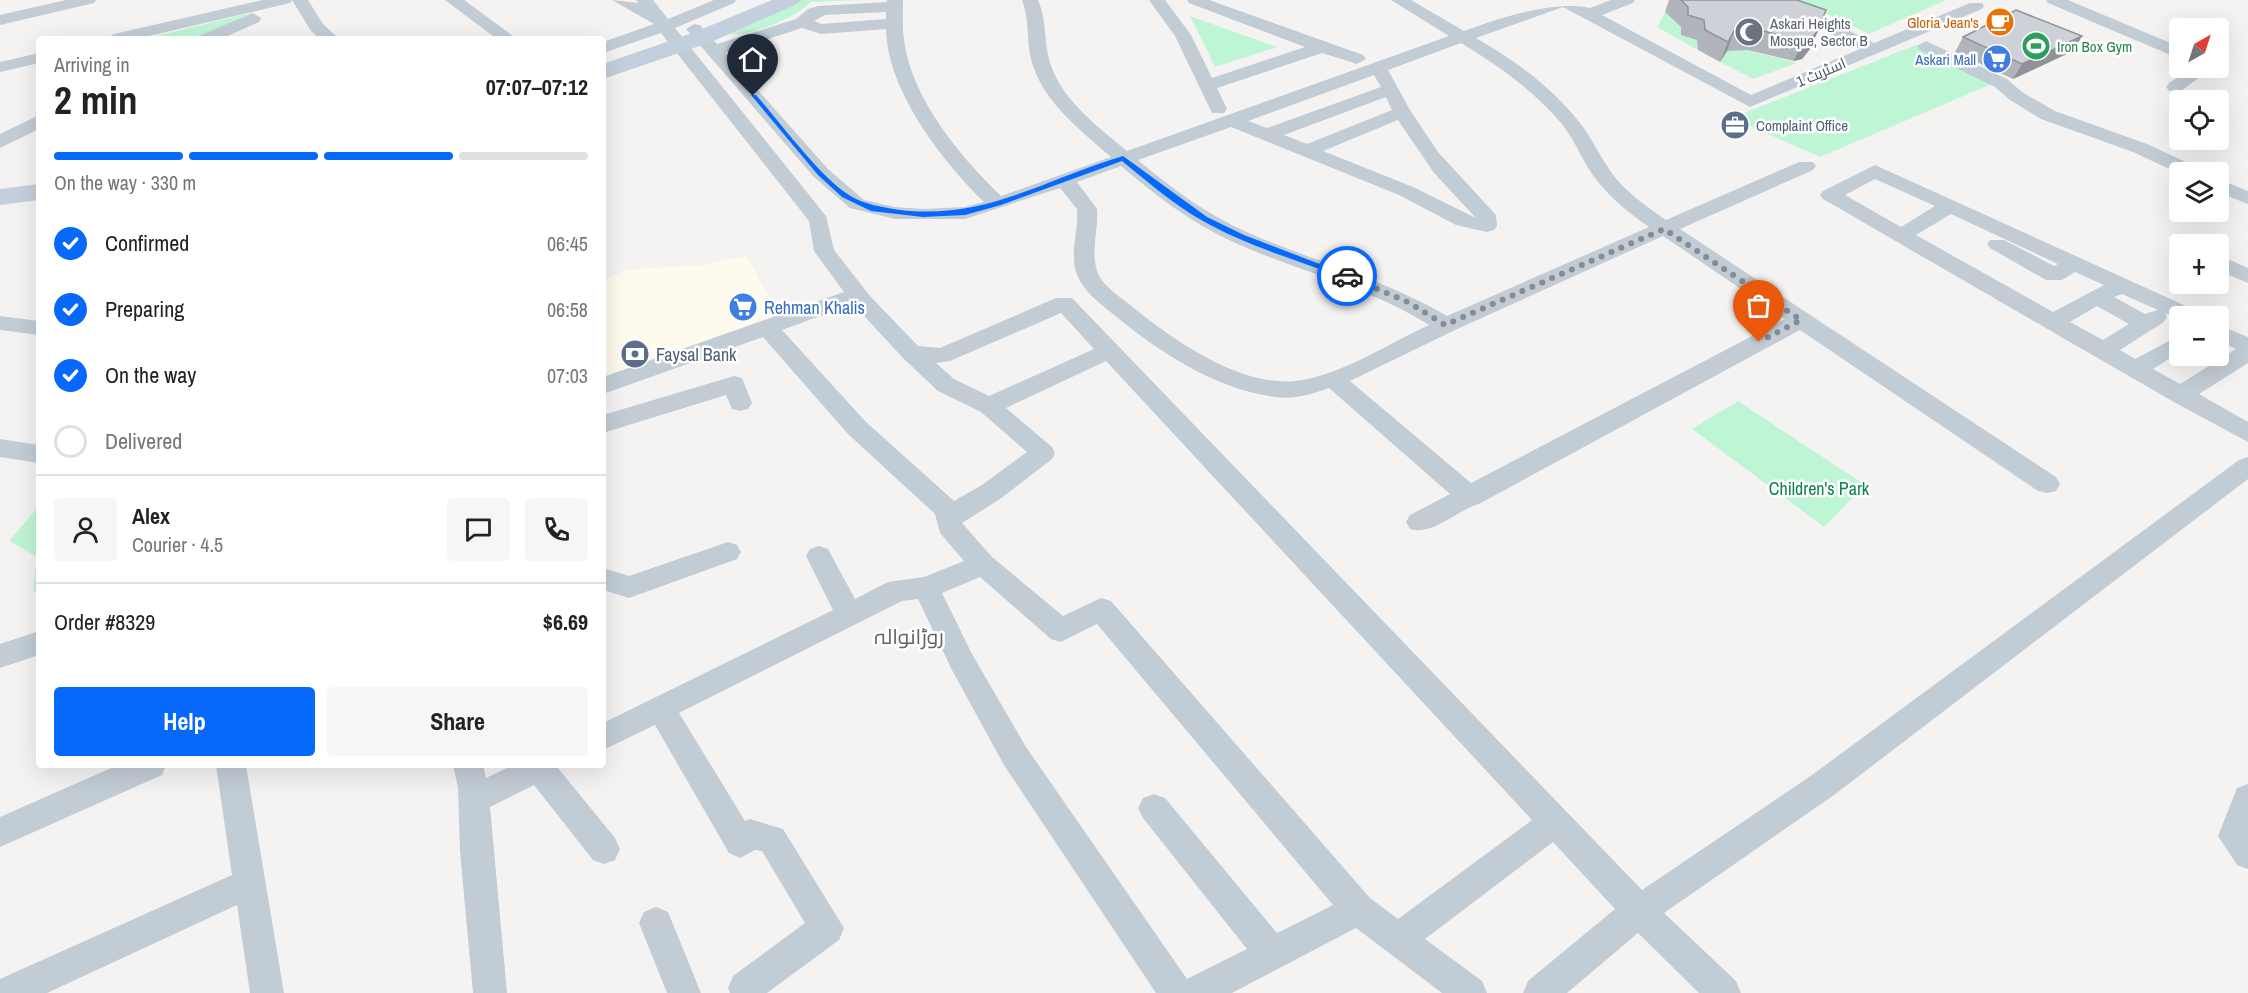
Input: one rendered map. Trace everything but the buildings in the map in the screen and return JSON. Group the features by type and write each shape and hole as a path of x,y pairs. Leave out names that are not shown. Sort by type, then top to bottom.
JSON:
{"street":[{"path":"0,21 88,0"},
{"path":"127,36 284,0"},
{"path":"213,36 291,0"},
{"path":"300,0 317,27 327,36"},
{"path":"453,0 504,36"},
{"path":"620,0 684,35 819,220 824,251 857,295 911,353 946,385 989,406 1043,453 991,492 948,516"},
{"path":"644,0 684,35 845,196 857,204 895,213 947,214 1224,115 1377,68 1530,0"},
{"path":"684,35 728,0"},
{"path":"606,71 764,0"},
{"path":"606,58 790,0"},
{"path":"1030,0 1035,9 1040,62 1054,89 1072,112 1168,195 1204,219 1241,237 1363,282 1408,302 1445,325"},
{"path":"1157,0 1183,35 1224,115 1267,135 1406,191 1463,221 1487,226 1486,215 1459,192 1428,153 1389,90 1382,71 1377,68"},
{"path":"1195,0 1257,25 1357,59"},
{"path":"1399,0 1505,62 1540,90 1575,130 1605,178 1639,211 2047,484"},
{"path":"1224,115 1357,59 1565,0"},
{"name":"اسٹریٹ 1","path":"1565,0 1591,8 1757,99 1976,6"},
{"path":"1591,8 1627,0"},
{"path":"1774,0 1875,50"},
{"path":"2054,0 2169,49"},
{"path":"606,48 684,35 802,22 814,13 824,10 895,10 896,48 905,77 924,114 992,198"},
{"path":"1926,46 2001,83 2016,96 2048,115 2140,148 2170,162"},
{"path":"1208,85 1323,47"},
{"path":"0,67 36,59"},
{"path":"2175,87 2188,78"},
{"path":"1267,135 1389,90"},
{"path":"1309,150 1402,112"},
{"path":"0,142 36,123"},
{"path":"992,198 1062,180 1117,152"},
{"path":"1062,180 1088,208 1084,235 1085,264 1092,284 1167,344 1215,369 1250,383 1279,390 1306,387 1333,379 1445,325 1806,166"},
{"path":"2169,307 1945,208 1875,171 1830,195 2248,434"},
{"path":"0,184 36,180"},
{"path":"2229,190 2248,198"},
{"path":"0,197 36,192"},
{"path":"1900,235 1945,208"},
{"path":"1945,208 2017,255 2145,324"},
{"path":"1974,278 2017,255"},
{"path":"2054,275 2074,263"},
{"path":"2052,322 2122,285"},
{"path":"606,385 857,295"},
{"path":"911,353 942,356 1064,303 1639,912 1724,993"},
{"path":"2103,351 2145,324 2169,316"},
{"path":"1419,522 1801,320"},
{"path":"0,323 36,328"},
{"path":"767,327 857,428 947,510 949,526 983,564 1060,631 1101,609 1358,909 1470,993"},
{"path":"2229,337 2248,346"},
{"path":"2135,369 2169,349"},
{"path":"989,406 1109,351"},
{"path":"2180,395 2248,352"},
{"path":"1333,379 1470,497"},
{"path":"606,423 734,384 740,403"},
{"path":"0,448 36,454"},
{"path":"1540,993 1639,912 1823,784 2248,466"},
{"path":"606,580 629,587 728,552"},
{"path":"819,556 849,614"},
{"path":"606,735 898,590 926,588 983,564"},
{"path":"926,588 962,663 1015,756 1176,993"},
{"path":"0,656 36,644"},
{"path":"661,709 740,843 750,834 772,839 827,928 743,991"},
{"path":"0,832 144,768"},
{"path":"231,768 267,993"},
{"path":"469,768 474,799 476,851 490,993"},
{"path":"474,799 537,768"},
{"path":"543,768 604,849"},
{"path":"2247,802 2234,837 2248,854"},
{"path":"1154,808 1272,954"},
{"path":"1398,939 1554,823"},
{"path":"8,993 250,883"},
{"path":"1197,993 1358,909"},
{"path":"656,923 684,993"}],"shaded area":[{"path":"746,256 779,314 606,376 606,280 624,270 700,265"}],"green space":[{"path":"799,0 861,0 811,2 793,15 755,31 731,35 722,33"},
{"path":"1798,0 1946,0 1869,34"},
{"path":"254,12 202,36 156,36"},
{"path":"1665,12 1681,27 1681,35 1697,40 1698,50 1657,27"},
{"path":"1190,16 1277,47 1215,67"},
{"path":"1916,45 1994,83 1820,157 1732,118"},
{"path":"1748,50 1797,63 1753,79 1720,62 1727,51"},
{"name":"Children's Park","path":"1738,401 1865,485 1824,527 1692,429"},
{"path":"36,510 36,556 9,541"},
{"path":"36,566 36,592 33,591"}],"way so far":[{"path":"1347,276 1408,302 1445,325 1664,229 1801,320 1759,342"}],"place":[{"name":"Gloria Jean's","path":"2000,22"},
{"name":"Askari Heights Mosque, Sector B","path":"1749,32"},
{"name":"Iron Box Gym","path":"2036,46"},
{"name":"Askari Mall","path":"1997,59"},
{"name":"Complaint Office","path":"1735,125"},
{"name":"Rehman Khalis","path":"743,307"},
{"name":"Faysal Bank","path":"635,354"}],"district":[{"name":"روڑانوالہ","path":"909,636"}],"route":[{"path":"753,96 808,156 821,174 857,204 895,213 923,215 965,213 998,204 1123,158 1168,195 1204,219 1241,237 1347,276"}]}
